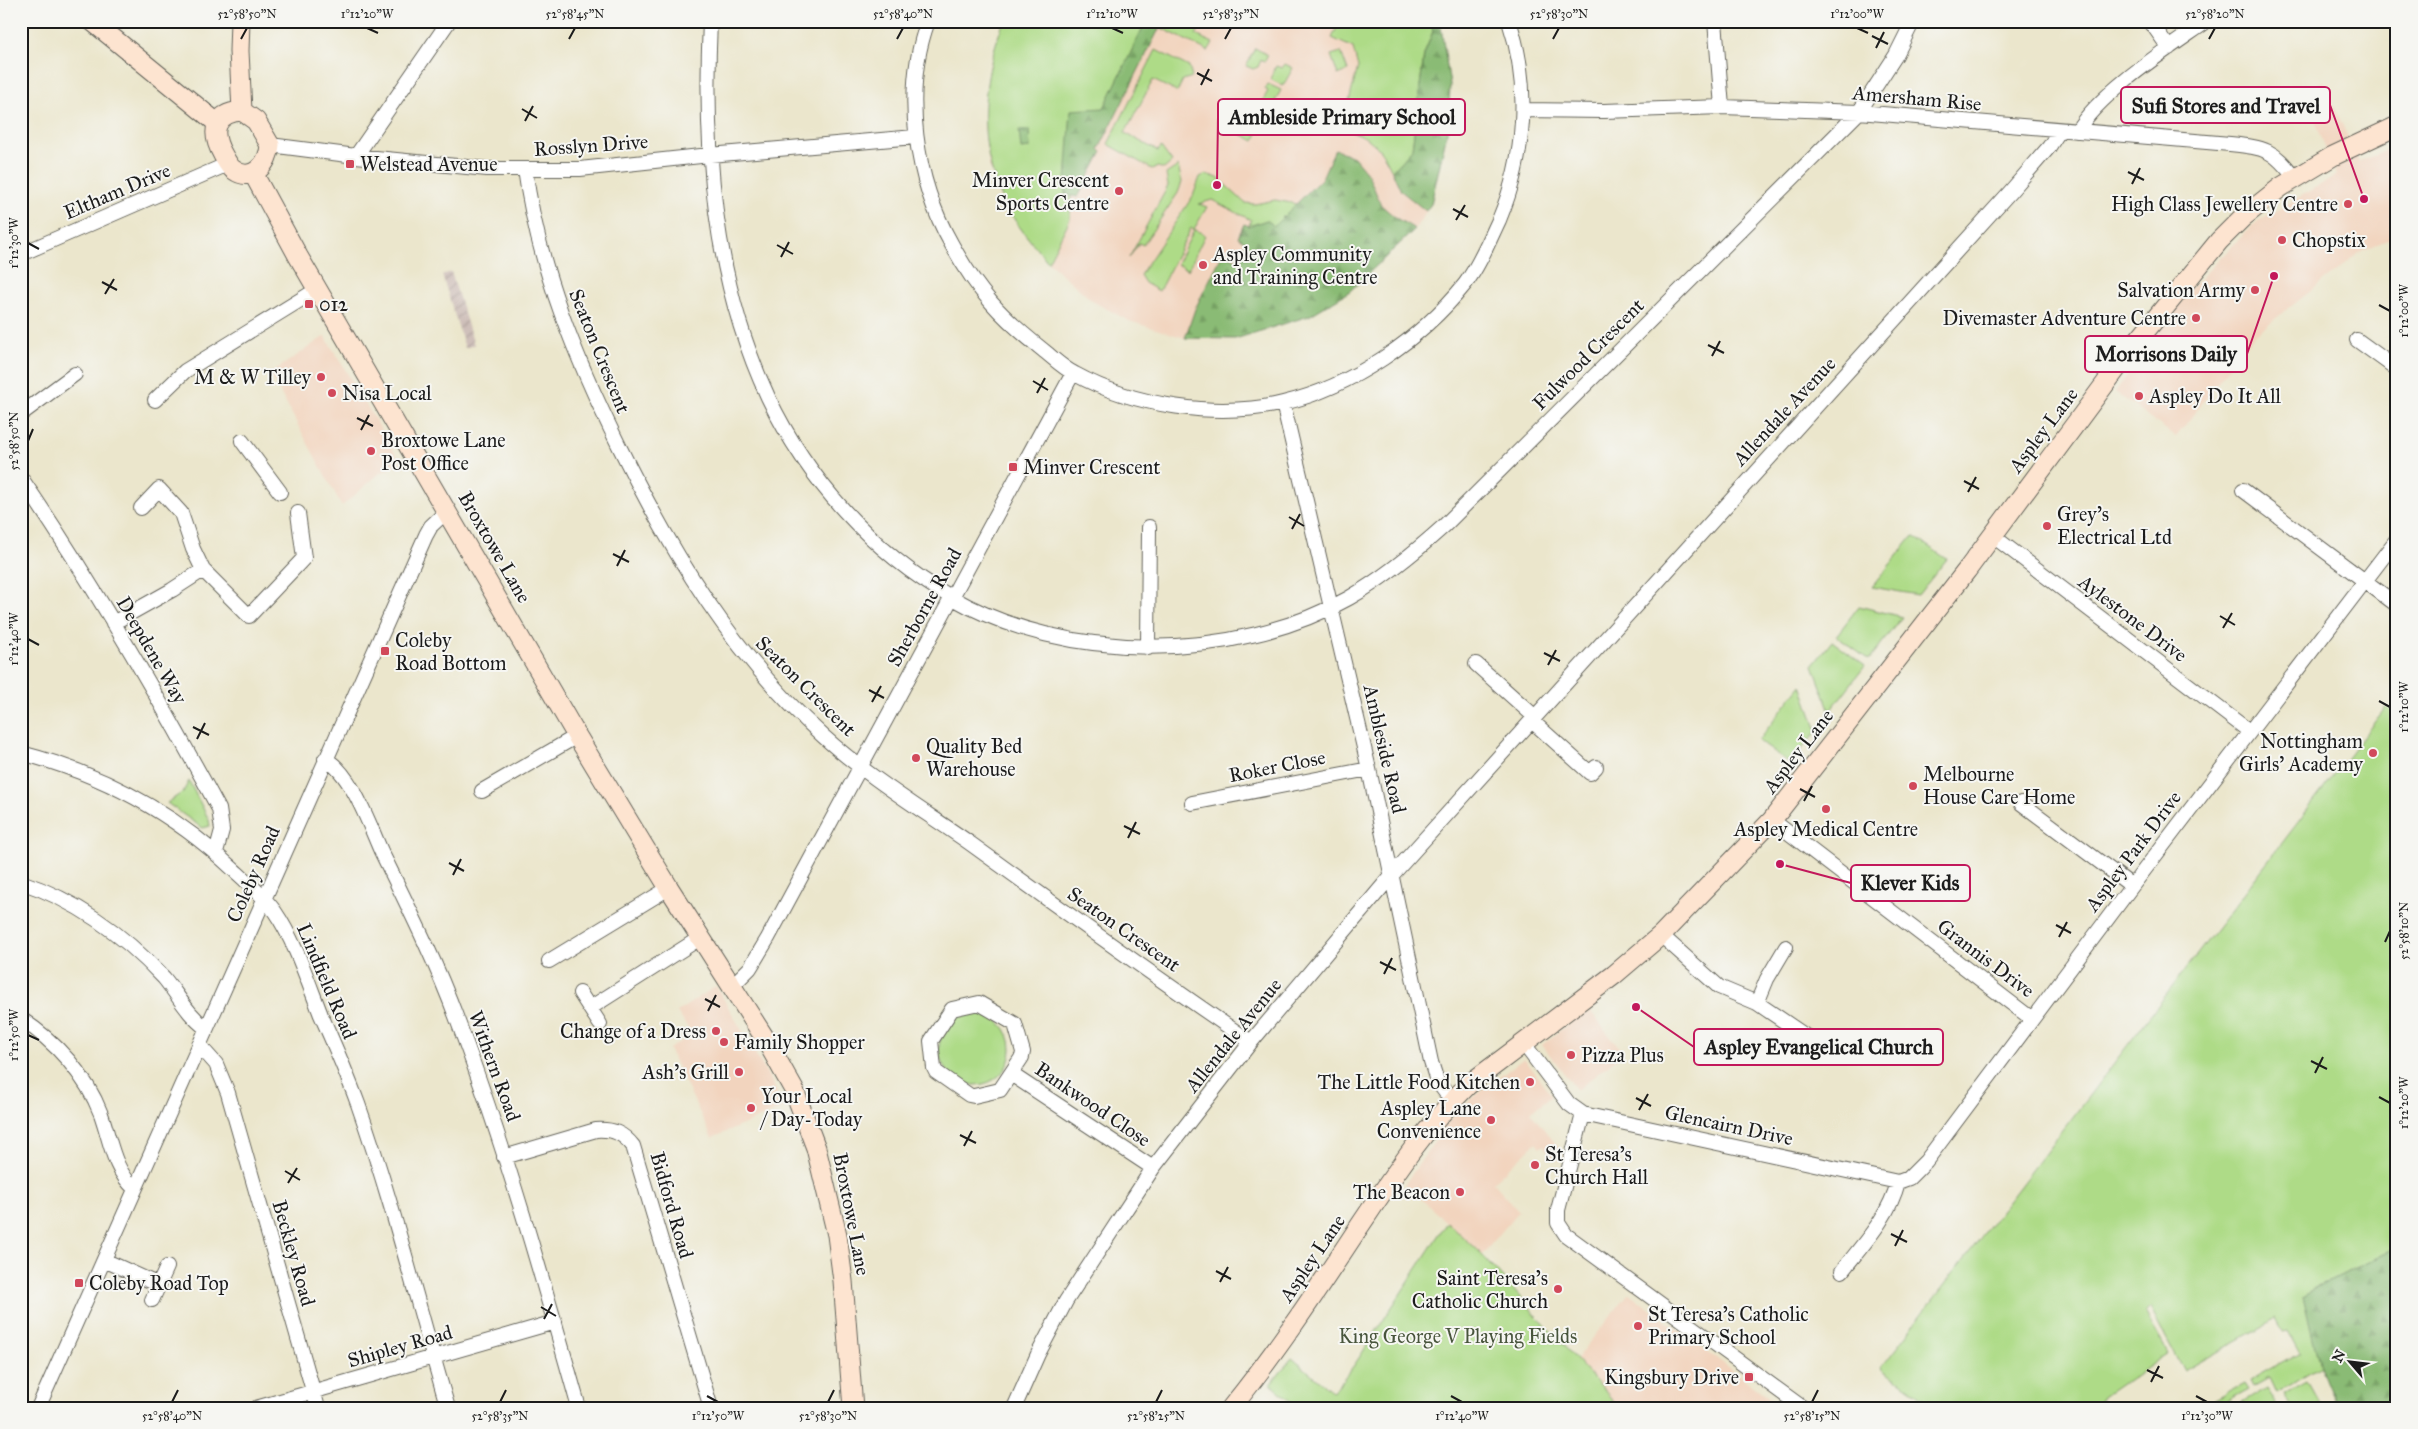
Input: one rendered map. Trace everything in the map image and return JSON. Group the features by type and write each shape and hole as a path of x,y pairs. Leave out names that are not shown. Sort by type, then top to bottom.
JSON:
{"main road":[{"path":"92,21 217,123"},
{"path":"240,21 239,51 242,111"},
{"path":"242,111 256,121 270,145 266,162 262,168 253,173 242,174 228,164 217,143 217,123 231,112 242,111"},
{"name":"Aspley Lane","path":"1232,1408 1270,1360 1392,1179 1452,1101 1468,1085 1614,975 1661,935 1772,820 1886,677 2134,345 2219,241 2266,198 2295,178 2333,156 2397,126"},
{"name":"Broxtowe Lane","path":"253,173 318,290 448,510 578,736 669,888 766,1040 794,1090 816,1148 837,1235 843,1281 853,1408"}],"street":[{"path":"356,156 450,21"},
{"name":"Fulwood Crescent","path":"710,21 708,110 710,155 721,247 733,302 757,369 782,422 809,468 861,528 885,551 952,598 990,616 1052,635 1108,645 1148,648 1231,640 1280,626 1331,607 1384,576 1444,526 1859,112 1896,55 1913,21"},
{"path":"928,21 918,60 915,138 932,203 942,228 964,268 991,305 1019,331 1073,373 1124,394 1161,404 1192,409 1245,408 1284,403 1332,385 1389,356 1416,334 1466,283 1486,248 1514,181 1521,144 1523,110 1515,38 1509,21"},
{"path":"1715,21 1722,108"},
{"path":"2150,21 2169,48"},
{"path":"2077,131 2094,107 2169,48 2207,21"},
{"name":"Amersham Rise","path":"1523,110 1604,111 1722,108 1859,112 2259,147 2280,159 2295,178"},
{"name":"Allendale Avenue","path":"1014,1408 1038,1354 1066,1301 1153,1168 1252,1042 1392,875 1756,470 2010,192 2049,148 2060,130"},
{"name":"Rosslyn Drive","path":"270,145 487,169 580,169 710,155 915,138"},
{"name":"Eltham Drive","path":"21,254 228,164"},
{"name":"Seaton Crescent","path":"524,169 530,208 541,253 569,337 595,399 641,491 693,581 753,665 823,737 860,766 1067,914 1252,1042"},
{"path":"156,400 185,371 318,290"},
{"path":"2357,340 2397,369"},
{"name":"Sherborne Road","path":"732,986 750,968 768,938 1073,373"},
{"path":"21,414 76,374"},
{"name":"Ambleside Road","path":"1284,403 1369,769 1432,1062 1437,1081 1452,1101"},
{"path":"242,441 280,492"},
{"name":"Deepdene Way","path":"21,478 65,542 218,809 222,830 216,852"},
{"path":"141,508 159,489 182,513 193,549 203,570 249,616 304,558 298,513"},
{"path":"2243,490 2397,604"},
{"name":"Coleby Road","path":"38,1408 426,535 448,510"},
{"path":"1148,648 1150,527"},
{"name":"Aylestone Drive","path":"1993,536 2249,731"},
{"name":"Aspley Park Drive","path":"1898,1182 1909,1178 1926,1161 2249,731 2397,539"},
{"path":"113,623 172,590 203,570"},
{"path":"1476,664 1590,773 1596,767"},
{"path":"482,791 578,736"},
{"name":"Lindfield Road","path":"21,753 86,773 110,783 155,807 216,852 264,899 275,913 292,946 357,1103 394,1218 448,1408"},
{"name":"Withern Road","path":"325,759 339,769 354,793 457,1017 504,1157 579,1408"},
{"name":"Roker Close","path":"1192,803 1369,769"},
{"path":"2021,804 2132,886"},
{"name":"Grannis Drive","path":"1772,820 2032,1019"},
{"path":"21,882 83,910 120,935 149,962 168,983 193,1018 206,1028"},
{"path":"549,961 669,888"},
{"path":"1661,935 1719,987 1757,1003 1819,1045"},
{"path":"590,1008 700,938"},
{"path":"1757,1003 1767,979 1786,947"},
{"path":"580,993 600,1024"},
{"name":"Bankwood Close","path":"979,1003 1015,1024 1023,1052 1022,1057 1011,1074 1000,1090 974,1096 969,1095 936,1072 931,1041 952,1009 979,1003"},
{"path":"21,1019 54,1044 78,1072 100,1112 120,1173 135,1189"},
{"path":"1793,1052 1803,1034"},
{"name":"Beckley Road","path":"199,1044 216,1064 228,1093 318,1408"},
{"name":"Glencairn Drive","path":"1524,1044 1569,1104 1583,1114 1898,1182"},
{"name":"Bankwood Close","path":"1011,1074 1153,1168"},
{"path":"1583,1114 1558,1210 1558,1223 1566,1235 1803,1408"},
{"name":"Bidford Road","path":"504,1157 596,1130 608,1129 626,1137 633,1146 711,1408"},
{"path":"1842,1271 1886,1214 1893,1201 1898,1182"},
{"path":"104,1260 159,1285"},
{"path":"152,1300 167,1267"},
{"name":"Shipley Road","path":"256,1408 554,1322"}],"shaded area":[{"path":"1004,21 1440,21 1450,85 1448,128 1431,204 1415,229 1350,291 1309,316 1235,339 1185,338 1129,321 1094,302 1048,262 1011,214 989,166 984,126 985,98 990,63"},
{"path":"2323,81 2359,162 2397,145 2397,236 2363,250 2253,336 2176,437 2115,392 2192,287 2253,225 2336,175 2304,92"},
{"path":"451,272 474,345 465,348 442,275"},
{"path":"325,336 401,463 380,473 342,506 270,374"},
{"path":"716,986 773,1084 783,1108 712,1138 669,1049 692,1034 677,1012"},
{"path":"1588,1008 1623,1053 1577,1090 1542,1045"},
{"path":"1524,1058 1552,1096 1530,1112 1564,1154 1560,1161 1552,1157 1543,1145 1540,1148 1536,1143 1493,1182 1519,1211 1482,1255 1405,1184 1449,1121 1469,1101"},
{"name":"St Teresa's Catholic Primary School","path":"1629,1293 1783,1408 1620,1408 1575,1360"}],"green space":[{"path":"1004,21 1146,21 1065,194 1071,196 1070,219 1048,262 1011,214 999,191 991,168 986,144 986,94 989,69"},
{"path":"1146,21 1160,27 1099,149 1102,152 1078,197 1065,195 1071,110 1104,108"},
{"path":"1147,21 1175,21 1199,30 1196,35 1213,43 1208,51"},
{"path":"1340,21 1430,21 1433,31 1424,55 1412,149 1392,171 1383,154 1373,143 1360,134 1342,128 1358,67 1353,48 1332,38"},
{"path":"1430,21 1440,21 1450,85 1448,128 1431,204 1426,211 1401,191 1392,171 1412,149 1424,55 1433,31"},
{"path":"1255,48 1268,55 1265,61 1261,60 1258,67 1253,69 1246,66"},
{"path":"1156,50 1189,67 1192,77 1183,80 1177,92 1153,80 1125,133 1158,151 1161,147 1172,162 1164,169 1158,167 1152,169 1108,144"},
{"path":"1341,52 1348,71 1338,75 1331,55"},
{"path":"1285,64 1293,68 1283,86 1270,79 1276,66 1282,68"},
{"path":"1268,84 1281,90 1273,105 1269,103 1268,106 1262,102 1268,91 1265,89"},
{"path":"1226,106 1243,113 1244,117 1235,131 1217,122"},
{"path":"1250,119 1262,126 1254,141 1239,133 1247,120"},
{"path":"1019,130 1029,130 1030,148 1021,149"},
{"path":"1335,149 1354,157 1368,174 1381,205 1396,218 1415,229 1350,291 1309,316 1235,339 1185,338 1195,309 1223,253 1237,260 1246,242 1238,237 1244,224 1249,226 1267,220 1274,226 1322,178"},
{"path":"1178,166 1182,182 1178,193 1143,245 1139,243 1129,258 1168,186 1166,174"},
{"path":"1206,174 1218,178 1245,203 1255,204 1275,200 1297,204 1273,227 1267,220 1249,226 1251,220 1212,200 1199,204 1207,207 1194,229 1205,235 1188,270 1177,264 1194,230 1191,228 1159,291 1145,283 1140,275 1193,196 1200,177"},
{"path":"1913,536 1947,559 1918,595 1872,587"},
{"path":"1859,606 1902,617 1869,660 1836,636"},
{"path":"1832,641 1865,666 1830,711 1813,665"},
{"path":"1801,685 1817,731 1790,763 1758,741"},
{"path":"2386,707 2397,714 2397,1247 2322,1285 2303,1297 2321,1366 2276,1393 2269,1378 2253,1387 2250,1381 2300,1353 2288,1331 2283,1332 2276,1319 2184,1371 2150,1308 2145,1313 2168,1353 2100,1400 2102,1402 2093,1408 1937,1408 1881,1368"},
{"path":"189,781 209,820 210,826 203,828 167,803 183,792"},
{"path":"975,1013 989,1016 1001,1023 1008,1035 1011,1049 1008,1063 1001,1075 989,1082 975,1085 961,1082 949,1075 942,1063 939,1049 942,1035 949,1023 961,1016"},
{"name":"King George V Playing Fields","path":"1447,1222 1482,1255 1620,1408 1299,1408 1271,1384 1292,1358 1333,1392 1355,1364"},
{"path":"2397,1247 2397,1408 2339,1408 2321,1368 2303,1297 2322,1285"},
{"path":"2307,1381 2322,1408 2291,1408 2284,1394"},
{"path":"2244,1384 2248,1390 2215,1408 2205,1408 2206,1405"},
{"path":"2266,1388 2277,1408 2233,1408"}],"place":[{"name":"Welstead Avenue","path":"350,164"},
{"name":"Ambleside Primary School","path":"1217,185"},
{"name":"Minver Crescent Sports Centre","path":"1119,191"},
{"name":"Sufi Stores and Travel","path":"2364,199"},
{"name":"High Class Jewellery Centre","path":"2348,204"},
{"name":"Chopstix","path":"2282,240"},
{"name":"Aspley Community and Training Centre","path":"1203,265"},
{"name":"Morrisons Daily","path":"2274,276"},
{"name":"Salvation Army","path":"2255,290"},
{"name":"012","path":"309,304"},
{"name":"Divemaster Adventure Centre","path":"2196,318"},
{"name":"M & W Tilley","path":"321,377"},
{"name":"Nisa Local","path":"332,393"},
{"name":"Aspley Do It All","path":"2139,396"},
{"name":"Broxtowe Lane Post Office","path":"371,451"},
{"name":"Minver Crescent","path":"1013,467"},
{"name":"Grey's Electrical Ltd","path":"2047,526"},
{"name":"Coleby Road Bottom","path":"385,651"},
{"name":"Nottingham Girls' Academy","path":"2373,753"},
{"name":"Quality Bed Warehouse","path":"916,758"},
{"name":"Melbourne House Care Home","path":"1913,786"},
{"name":"Aspley Medical Centre","path":"1826,809"},
{"name":"Klever Kids","path":"1780,864"},
{"name":"Aspley Evangelical Church","path":"1636,1007"},
{"name":"Change of a Dress","path":"716,1031"},
{"name":"Family Shopper","path":"724,1042"},
{"name":"Pizza Plus","path":"1571,1055"},
{"name":"Ash's Grill","path":"739,1072"},
{"name":"The Little Food Kitchen","path":"1530,1082"},
{"name":"Your Local / Day-Today","path":"751,1108"},
{"name":"Aspley Lane Convenience","path":"1491,1120"},
{"name":"St Teresa's Church Hall","path":"1535,1165"},
{"name":"The Beacon","path":"1460,1192"},
{"name":"Coleby Road Top","path":"79,1283"},
{"name":"Saint Teresa's Catholic Church","path":"1558,1289"},
{"name":"St Teresa's Catholic Primary School","path":"1638,1326"},
{"name":"Kingsbury Drive","path":"1749,1377"}]}
